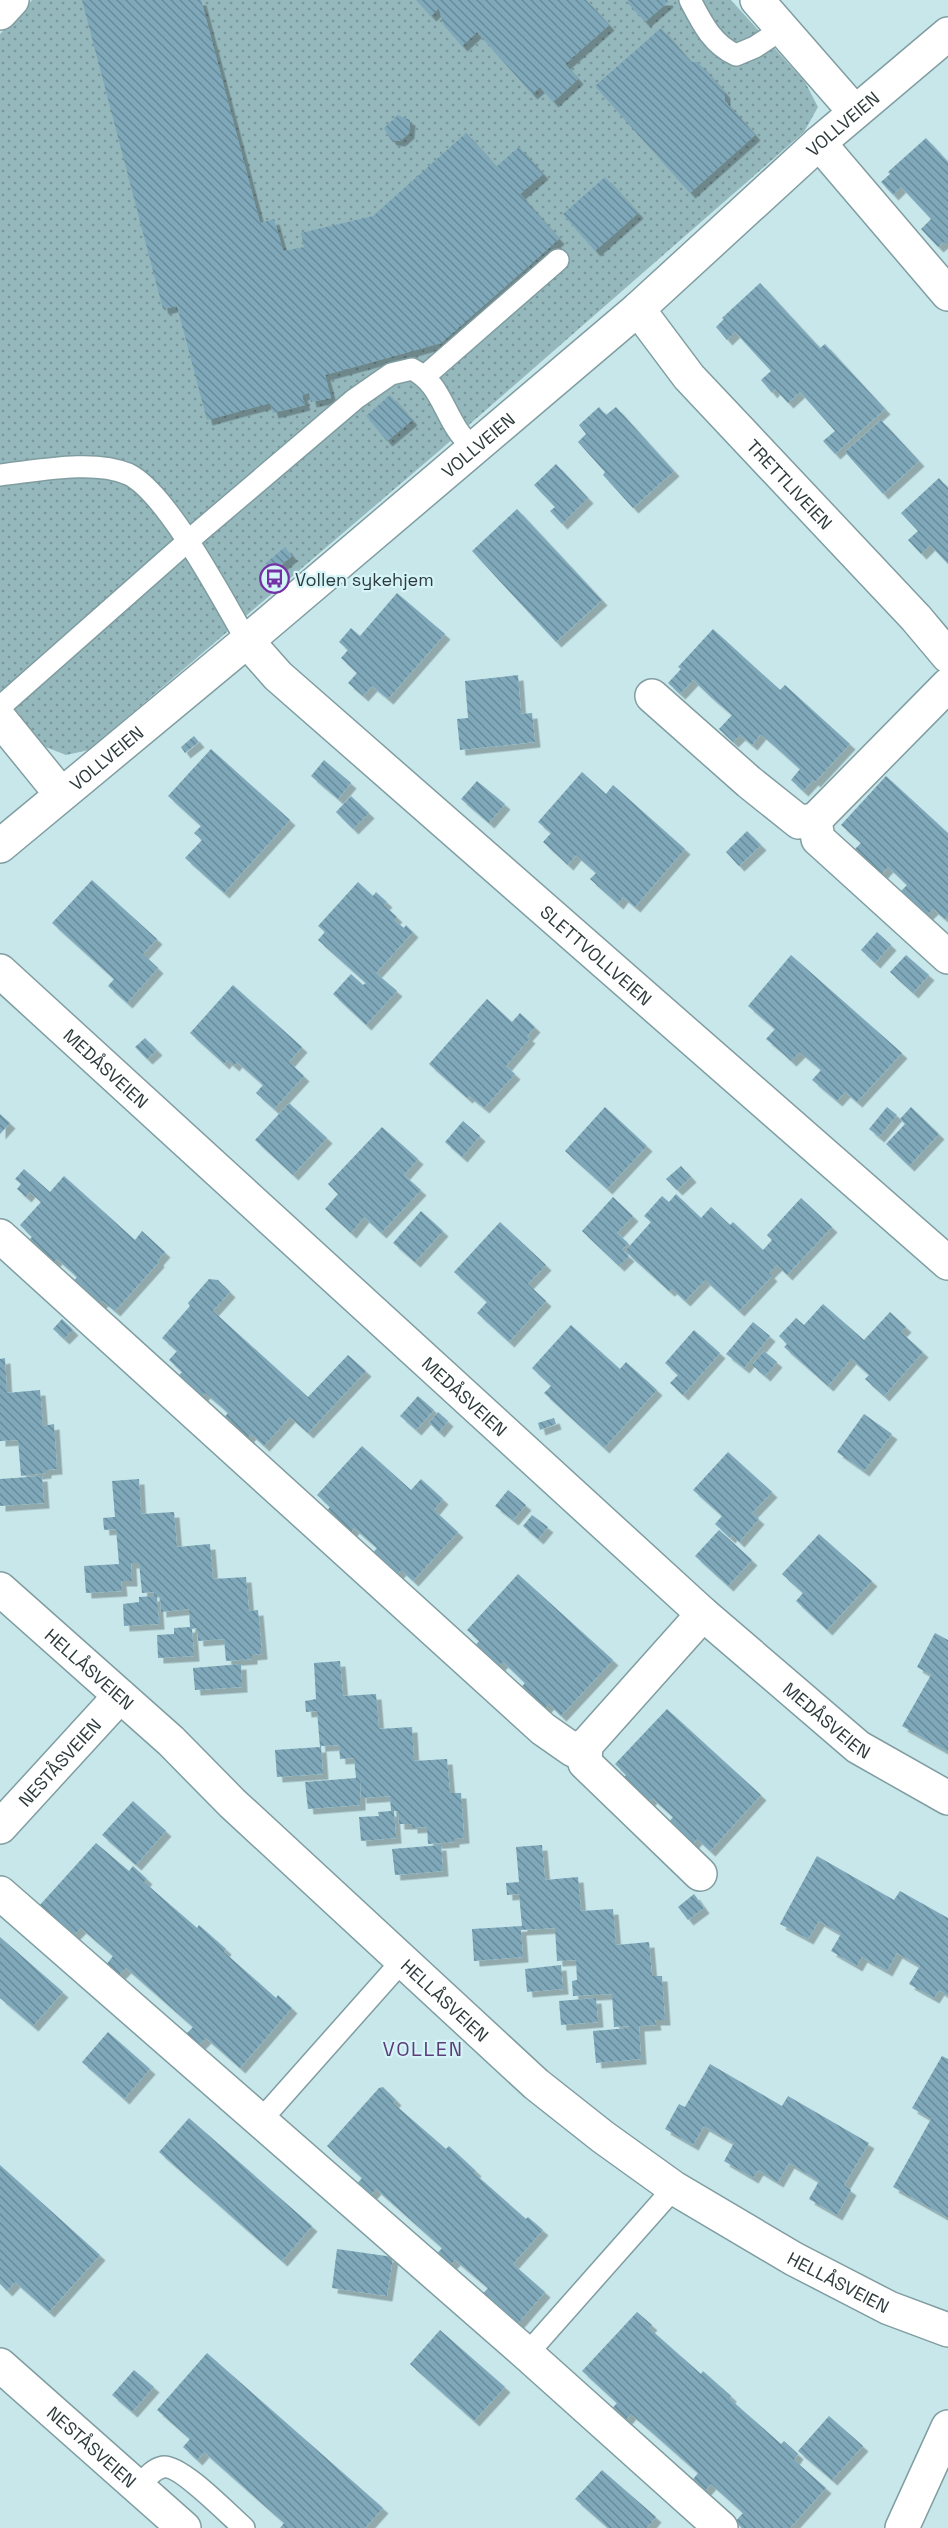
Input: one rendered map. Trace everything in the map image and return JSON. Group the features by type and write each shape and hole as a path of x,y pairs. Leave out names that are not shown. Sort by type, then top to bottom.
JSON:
{"street":[{"path":"0,13 12,0"},
{"path":"757,0 855,112"},
{"name":"VOLLVEIEN","path":"0,846 247,641 638,309 819,143 948,34"},
{"path":"819,143 948,294"},
{"name":"TRETTLIVEIEN","path":"638,309 689,377 916,618 948,656"},
{"name":"SLETTVOLLVEIEN","path":"247,641 278,676 948,1263"},
{"path":"652,696 749,782 800,822 815,820 948,684"},
{"path":"0,719 61,794"},
{"path":"815,820 818,839 948,957"},
{"name":"MEDÅSVEIEN","path":"0,971 703,1614 858,1747 948,1798"},
{"path":"0,1236 543,1729 573,1750 586,1745 703,1614"},
{"name":"HELLÅSVEIEN","path":"0,1589 171,1741 232,1803 536,2084 603,2137 674,2188 794,2259 889,2308 948,2330"},
{"name":"NESTÅSVEIEN","path":"0,1827 120,1696"},
{"path":"586,1745 585,1763 700,1874"},
{"path":"0,1893 527,2354 721,2528"},
{"name":"NESTÅSVEIEN","path":"0,2365 184,2528"},
{"path":"902,2528 948,2427"}],"lane":[{"path":"690,0 703,25 721,48 736,55 755,47 782,28"},
{"path":"425,376 558,260"},
{"path":"0,707 188,541 355,399 391,374 412,369 425,376 434,387 456,428 473,449"},
{"path":"0,475 87,466 128,474 153,494 188,541 247,641"},
{"path":"261,2120 403,1960"},
{"path":"527,2354 674,2188"},
{"path":"138,2488 154,2471 164,2467 181,2472 244,2528"}],"shaded area":[{"path":"32,0 731,0 805,82 818,107 804,132 439,451 89,750 66,755 43,746 0,690 0,34"}],"building":[{"path":"82,0 201,0 260,223 274,219 283,251 304,247 301,233 373,216 466,133 496,167 519,147 543,174 520,194 559,239 441,343 325,375 331,398 311,402 309,393 302,395 305,405 273,413 270,403 207,420 177,306 163,309"},
{"path":"416,0 586,0 609,25 565,64 578,79 553,102 540,87 532,94 477,32 462,46 443,24 439,8 431,16"},
{"path":"628,0 667,0 668,2 645,22 627,2"},
{"path":"661,28 691,62 698,62 725,93 725,101 755,135 690,193 595,86"},
{"path":"398,115 410,120 409,133 400,141 391,140 384,128"},
{"path":"926,138 948,162 948,245 944,242 938,247 921,229 931,219 901,187 893,195 881,182 890,174 888,172"},
{"path":"605,177 638,213 595,251 563,214"},
{"path":"760,283 820,348 825,344 885,409 835,454 823,441 835,431 800,392 788,403 775,389 772,393 761,380 771,371 735,332 727,340 716,327 724,319 722,318"},
{"path":"390,395 412,420 387,441 366,416"},
{"path":"599,407 606,415 616,407 674,471 633,508 603,475 605,472 578,442 586,434 579,425"},
{"path":"881,420 919,461 883,494 845,452"},
{"path":"556,464 588,498 562,524 550,511 555,507 534,485"},
{"path":"939,478 948,488 948,564 930,545 921,554 908,540 918,531 901,513"},
{"path":"517,509 602,600 556,642 472,551"},
{"path":"285,547 292,556 273,572 266,563"},
{"path":"397,593 445,634 388,699 372,686 363,696 348,683 357,673 341,658 348,650 339,642 351,628 360,636"},
{"path":"713,629 780,690 785,685 850,744 815,782 813,780 803,791 791,780 800,769 761,734 752,745 740,735 733,742 719,729 732,715 693,680 680,694 668,683 681,669 678,667"},
{"path":"518,675 521,714 532,713 535,742 460,750 457,719 468,718 465,681"},
{"path":"194,736 199,742 185,753 181,747"},
{"path":"211,749 290,820 224,893 185,858 202,840 194,833 201,826 168,796"},
{"path":"324,760 351,783 338,799 311,776"},
{"path":"582,772 606,794 613,785 685,849 635,907 623,897 618,904 590,879 596,873 576,855 568,865 543,842 551,833 538,822"},
{"path":"886,776 948,833 948,916 945,919 933,909 926,916 900,892 907,885 888,867 881,875 854,850 861,843 841,825"},
{"path":"477,781 505,804 489,823 461,799"},
{"path":"351,796 369,813 353,829 336,812"},
{"path":"747,831 761,845 739,866 726,852"},
{"path":"92,880 157,939 143,954 158,968 127,1003 108,986 114,979 52,923"},
{"path":"358,882 373,896 376,892 387,902 384,905 397,917 394,920 404,928 406,925 413,932 376,973 397,991 366,1025 333,994 351,974 363,985 366,983 318,940 325,932 318,926"},
{"path":"877,932 891,945 875,963 861,950"},
{"path":"791,955 902,1053 857,1102 845,1092 837,1101 812,1080 821,1070 800,1052 791,1061 766,1039 775,1029 748,1006"},
{"path":"906,955 929,975 913,993 890,972"},
{"path":"233,985 302,1047 289,1062 304,1076 274,1109 256,1093 263,1085 237,1062 234,1066 227,1060 224,1064 190,1033"},
{"path":"487,999 512,1022 520,1013 535,1027 527,1036 530,1038 506,1066 515,1074 484,1108 469,1096 467,1098 429,1064"},
{"path":"145,1038 157,1050 147,1059 135,1047"},
{"path":"289,1103 327,1138 293,1175 255,1140"},
{"path":"605,1107 647,1146 607,1189 565,1151"},
{"path":"887,1107 897,1115 879,1137 869,1129"},
{"path":"911,1107 939,1134 909,1166 886,1144 905,1124 900,1119"},
{"path":"0,1114 10,1123 0,1134"},
{"path":"463,1121 480,1136 462,1157 445,1142"},
{"path":"382,1127 418,1159 404,1175 421,1190 381,1233 364,1217 351,1233 325,1209 338,1194 328,1184"},
{"path":"681,1166 691,1177 677,1190 666,1179"},
{"path":"24,1169 50,1192 64,1176 135,1240 142,1231 165,1252 158,1260 159,1262 115,1311 103,1301 96,1308 70,1285 77,1277 57,1259 51,1266 26,1243 32,1237 20,1225 41,1202 30,1192 26,1197 17,1189 21,1184 15,1179"},
{"path":"676,1194 701,1218 711,1207 730,1225 733,1222 763,1250 772,1240 767,1235 801,1198 832,1227 787,1275 777,1265 769,1273 772,1276 739,1311 705,1280 685,1301 672,1289 669,1291 625,1251 651,1222 644,1216 662,1196 669,1202"},
{"path":"613,1197 633,1216 617,1233 628,1243 622,1250 629,1256 619,1266 582,1231"},
{"path":"421,1211 443,1231 415,1262 393,1243"},
{"path":"500,1222 546,1265 528,1284 546,1301 509,1342 477,1313 487,1302 454,1272"},
{"path":"209,1279 218,1280 230,1292 213,1311 308,1397 348,1355 366,1371 308,1433 290,1417 264,1446 251,1434 244,1442 221,1421 228,1413 217,1403 205,1393 198,1401 175,1380 182,1372 169,1360 177,1351 162,1338 190,1306 188,1303"},
{"path":"823,1304 864,1340 890,1312 906,1327 901,1332 923,1352 884,1396 865,1379 869,1375 851,1359 828,1386 784,1347 787,1344 779,1336 796,1318 804,1325"},
{"path":"62,1319 73,1330 64,1339 53,1329"},
{"path":"753,1322 770,1336 744,1368 726,1354"},
{"path":"571,1325 620,1369 626,1362 657,1390 604,1448 544,1393 551,1386 532,1368"},
{"path":"694,1330 720,1353 683,1395 670,1383 678,1375 665,1363"},
{"path":"764,1351 777,1362 765,1376 752,1365"},
{"path":"5,1358 7,1393 40,1390 43,1426 54,1424 57,1469 46,1470 46,1473 21,1476 18,1440 0,1441 0,1359"},
{"path":"418,1396 434,1410 416,1430 400,1416"},
{"path":"438,1412 448,1421 439,1432 429,1423"},
{"path":"864,1414 892,1434 864,1471 837,1452"},
{"path":"554,1418 556,1424 540,1430 538,1423"},
{"path":"362,1446 411,1490 421,1479 443,1499 434,1510 458,1532 413,1581 401,1570 395,1577 371,1555 377,1548 354,1528 349,1535 325,1513 330,1507 317,1495"},
{"path":"728,1452 772,1492 752,1513 759,1519 739,1542 732,1535 730,1538 715,1524 722,1516 693,1490"},
{"path":"42,1476 44,1503 0,1506 0,1479"},
{"path":"139,1479 141,1514 174,1512 177,1547 210,1544 213,1579 246,1577 249,1611 258,1610 262,1654 252,1655 252,1659 226,1661 224,1639 198,1641 197,1628 192,1629 194,1656 158,1658 157,1635 174,1634 174,1628 190,1627 189,1609 161,1612 160,1596 157,1596 159,1624 124,1626 123,1604 139,1602 139,1597 154,1596 154,1592 142,1593 139,1563 131,1563 132,1581 121,1581 122,1591 86,1593 84,1566 119,1564 116,1529 104,1530 103,1518 115,1517 112,1481"},
{"path":"508,1490 526,1505 513,1520 495,1506"},
{"path":"532,1515 548,1527 538,1539 523,1526"},
{"path":"719,1530 752,1560 728,1586 695,1556"},
{"path":"819,1534 872,1581 827,1630 796,1601 803,1593 782,1574"},
{"path":"518,1574 613,1660 561,1716 549,1704 542,1711 519,1690 525,1683 503,1662 496,1669 473,1648 479,1641 467,1630"},
{"path":"935,1633 948,1640 948,1752 902,1726 931,1675 917,1667"},
{"path":"340,1661 343,1696 376,1694 379,1729 412,1727 414,1761 447,1759 450,1793 461,1793 464,1838 454,1839 454,1842 428,1844 427,1827 412,1828 412,1824 399,1824 398,1811 394,1811 396,1838 361,1841 359,1817 379,1816 378,1812 391,1811 390,1796 361,1798 360,1779 360,1805 308,1809 305,1782 356,1778 354,1758 340,1759 339,1745 321,1746 323,1774 277,1777 275,1750 320,1747 317,1711 306,1712 305,1701 316,1699 314,1663"},
{"path":"241,1664 242,1687 195,1690 193,1668"},
{"path":"667,1709 761,1795 710,1851 697,1839 691,1846 667,1824 673,1817 652,1798 645,1806 619,1783 626,1775 615,1764"},
{"path":"133,1801 166,1831 136,1865 102,1835"},
{"path":"96,1843 129,1871 133,1866 147,1879 144,1882 197,1928 199,1925 226,1949 224,1952 276,1998 278,1995 292,2008 240,2068 206,2038 198,2046 185,2035 193,2027 126,1968 118,1976 106,1965 113,1956 81,1928 73,1936 39,1906"},
{"path":"441,1845 443,1871 395,1875 392,1849"},
{"path":"542,1845 545,1880 578,1877 581,1911 613,1909 616,1945 649,1942 652,1976 662,1976 665,2020 655,2020 656,2025 639,2026 641,2059 596,2063 593,2031 629,2028 629,2026 614,2027 612,1994 573,1996 572,1981 577,1980 576,1960 557,1961 555,1928 521,1930 523,1957 474,1961 472,1929 522,1926 519,1894 507,1895 506,1883 519,1882 516,1847"},
{"path":"817,1856 894,1900 900,1891 948,1918 948,1996 939,1990 934,1998 909,1984 920,1966 897,1953 887,1971 862,1957 857,1966 831,1951 841,1934 819,1921 808,1939 780,1924"},
{"path":"694,1894 704,1908 688,1920 678,1907"},
{"path":"0,1937 63,1992 33,2026 0,1998"},
{"path":"561,1965 563,1989 527,1992 525,1969"},
{"path":"596,1998 598,2022 561,2025 559,2001"},
{"path":"108,2032 150,2069 124,2099 82,2062"},
{"path":"942,2056 948,2059 948,2218 893,2187 931,2119 912,2108"},
{"path":"710,2064 782,2106 788,2096 869,2143 844,2185 851,2190 837,2215 809,2199 819,2181 789,2163 778,2182 758,2170 753,2178 724,2161 734,2143 704,2126 693,2145 665,2129 679,2104 685,2107"},
{"path":"383,2087 396,2100 393,2103 446,2149 449,2146 476,2171 474,2173 526,2219 528,2217 543,2230 513,2264 545,2292 515,2327 480,2297 488,2288 455,2260 448,2268 435,2256 442,2248 376,2189 369,2197 355,2186 362,2178 327,2146 379,2088"},
{"path":"189,2118 312,2226 282,2261 159,2152"},
{"path":"0,2165 100,2255 49,2312 15,2282 7,2291 0,2284"},
{"path":"337,2249 393,2257 387,2296 332,2288"},
{"path":"637,2312 652,2325 649,2328 701,2374 703,2371 731,2396 730,2399 781,2444 784,2441 798,2454 794,2460 826,2488 790,2528 742,2528 735,2522 743,2513 711,2484 703,2493 691,2482 698,2473 631,2414 624,2422 610,2411 617,2403 582,2371"},
{"path":"440,2330 505,2387 474,2421 410,2364"},
{"path":"207,2353 383,2508 365,2528 280,2528 284,2523 204,2452 197,2460 183,2447 190,2439 157,2410"},
{"path":"134,2370 154,2387 132,2412 112,2395"},
{"path":"829,2416 863,2446 832,2480 798,2451"},
{"path":"602,2470 656,2517 647,2528 608,2528 575,2499"}],"place":[{"name":"Vollen sykehjem","path":"274,579"}],"district":[{"name":"VOLLEN","path":"423,2049"}]}
